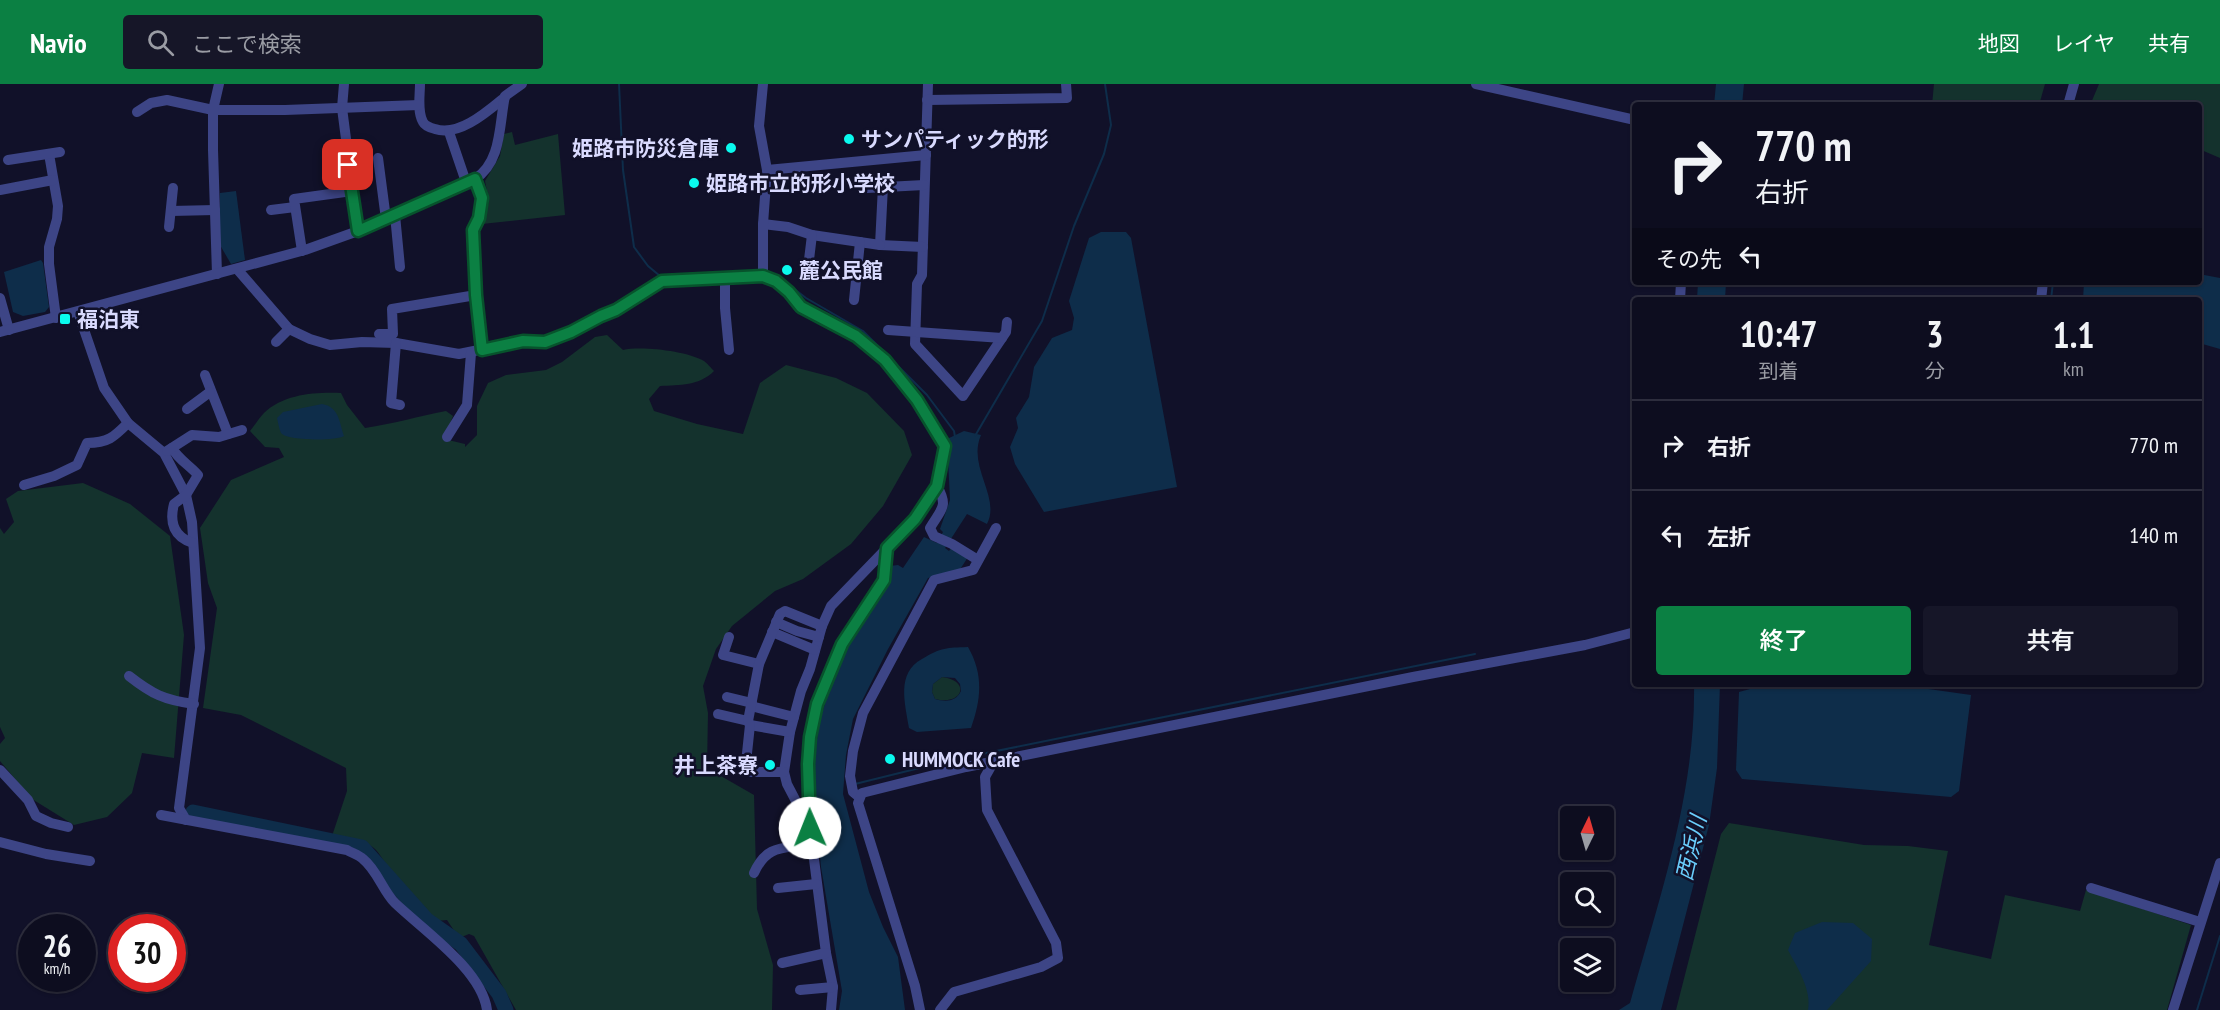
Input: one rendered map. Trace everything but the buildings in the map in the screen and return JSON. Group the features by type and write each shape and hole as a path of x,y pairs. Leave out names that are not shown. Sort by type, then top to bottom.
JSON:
{"street":[{"path":"218,274 213,110 219,84"},
{"path":"344,84 342,108 358,231"},
{"path":"420,84 419,105 422,121 428,127 448,132 483,116 522,84"},
{"path":"763,84 759,126 767,170 763,224 763,271"},
{"path":"928,84 922,274 917,284 915,344 963,396 1006,332 1007,322"},
{"path":"927,100 1067,98 1066,84"},
{"path":"1476,84 1632,119"},
{"path":"2069,102 2073,84"},
{"path":"0,298 5,331 302,251 358,231 484,174 498,145 505,96"},
{"path":"137,112 151,103 167,100 213,110 419,105"},
{"path":"447,437 467,405 477,352 473,230 479,218 482,198 471,181 448,132"},
{"path":"9,160 54,153 53,180 58,206 57,219 49,247 49,264 56,318"},
{"path":"767,170 926,155"},
{"path":"378,158 400,267"},
{"path":"0,190 53,180"},
{"path":"867,188 924,185"},
{"path":"880,245 882,186"},
{"path":"169,227 173,188"},
{"path":"302,251 294,199 352,191"},
{"path":"271,210 295,207"},
{"path":"171,211 215,210"},
{"path":"763,224 788,227 812,235 880,245 923,247"},
{"path":"808,268 812,235"},
{"path":"854,300 860,242"},
{"path":"237,269 289,329 310,339 330,345 362,342 396,343 420,346 448,354 477,352 523,341 545,342 616,310 662,281 726,278 763,271 789,292 801,307 856,336 885,360 917,400 945,446 937,486 915,519 831,606 821,631 794,717 784,772 787,784 810,828"},
{"path":"726,278 725,308 729,350"},
{"path":"379,334 393,334 392,309 476,295"},
{"path":"78,312 104,388 128,423 188,464 198,475 186,495 174,504 171,517 176,533 193,543"},
{"path":"276,342 289,329"},
{"path":"888,330 916,330 1002,338"},
{"path":"396,343 391,403 400,405"},
{"path":"206,375 210,392 228,434"},
{"path":"186,409 210,392"},
{"path":"24,484 54,476 77,465 87,443 102,443 113,437 128,423"},
{"path":"168,450 192,435 219,437 242,430"},
{"path":"168,450 186,495 192,522 200,648 179,808 186,820"},
{"path":"937,486 944,499 944,507 930,528 934,536 978,560"},
{"path":"859,797 853,792 850,776 853,751 863,713 934,580 973,570 996,528"},
{"path":"831,1010 833,987 811,844 808,764 810,737 817,704 842,644 884,580 887,548"},
{"path":"784,772 745,772 749,723 759,664 780,614 785,611 821,631"},
{"path":"774,627 815,650"},
{"path":"920,1010 915,986 858,803 862,794 917,778 994,761 1401,679 1585,645 1632,633"},
{"path":"729,637 723,655 759,664"},
{"path":"810,669 828,676"},
{"path":"129,676 147,690 170,701 194,704"},
{"path":"727,697 794,717"},
{"path":"718,714 810,737"},
{"path":"940,1010 954,992 1041,967 1058,958 1056,943 987,810 985,777 994,761"},
{"path":"0,770 28,800 36,816 68,827"},
{"path":"161,815 347,850 363,859 394,902 444,946 476,982 487,1010"},
{"path":"0,842 46,854 90,861"},
{"path":"754,873 759,861 766,853 811,844"},
{"path":"2173,1010 2220,863"},
{"path":"778,888 816,884"},
{"path":"2091,888 2200,922"},
{"path":"782,963 826,953"},
{"path":"800,990 833,987"}],"green space":[{"path":"1934,84 2045,84 2040,102 1932,102"},
{"path":"2099,84 2220,84 2220,158 2202,150 2202,102 2091,102"},
{"path":"512,132 515,145 558,134 565,215 482,224 489,201 485,181 500,156 504,134"},
{"path":"607,335 623,350 652,349 686,354 704,361 714,371 696,382 660,386 649,399 654,411 697,424 743,434 760,383 786,365 836,378 867,393 904,431 912,455 883,506 851,544 803,579 775,591 732,626 716,649 703,686 708,713 707,768 754,795 757,909 773,965 772,1010 516,1010 474,936 469,934 459,938 447,920 436,921 424,915 401,884 397,884 389,873 390,868 371,846 355,840 332,836 347,791 346,768 241,715 203,708 217,608 208,583 200,528 231,480 284,457 279,448 265,447 250,431 264,413 290,398 310,394 341,393 347,405 365,428 446,411 453,416 444,439 465,444 465,447 477,435 477,406 488,383 506,375 546,370 562,362 595,337"},
{"path":"83,483 130,504 170,536 184,635 174,758 142,753 132,793 107,817 74,825 32,799 0,761 0,744 5,738 0,727 0,528 4,534 14,522 6,499 18,491"},
{"path":"942,677 957,683 960,692 957,696 952,699 935,699 932,692 933,684"},
{"path":"1729,823 1864,845 1908,846 1948,851 1929,945 1991,959 2005,895 2080,911 2086,890 2191,925 2167,1010 1676,1010 1721,834"}],"water":[{"path":"1716,84 1744,84 1742,102 1714,102"},
{"path":"236,191 245,260 231,264 220,245 220,193"},
{"path":"1101,232 1126,232 1131,238 1177,487 1044,512 1015,464 1010,447 1018,428 1016,418 1029,397 1034,367 1052,338 1072,330 1074,318 1069,301 1089,238"},
{"path":"41,260 49,307 45,312 23,316 13,312 4,272"},
{"path":"2202,275 2220,278 2220,349 2202,344 2202,297 2083,297 2084,285 2202,285"},
{"path":"1698,285 1726,285 1725,297 1697,297"},
{"path":"322,404 335,411 344,436 332,439 312,439 292,438 281,433 277,418 283,412"},
{"path":"964,431 981,435 978,459 990,503 987,524 967,514 945,548 949,551 952,547 968,557 959,571 928,578 888,649 853,719 846,755 843,794 869,892 898,957 905,1010 839,1010 842,991 821,867 812,777 819,724 830,686 847,647 889,584 890,566 898,565 903,568 924,537 937,543 943,532 940,529 950,500 947,439"},
{"path":"968,647 979,678 979,697 971,728 917,732 909,728 904,699 908,672 922,659 935,652","holes":["942,677 955,678 960,684 959,695 950,700 935,699 932,692 933,684"]},
{"name":"西浜川","path":"1694,687 1720,687 1717,768 1709,825 1661,1010 1619,1010 1630,1003 1664,885 1682,805 1693,725"},
{"path":"1751,687 1914,687 1971,695 1959,791 1951,797 1742,779 1736,770 1739,692"},
{"path":"1822,922 1853,923 1872,939 1871,961 1827,1010 1808,1010 1806,987 1788,950 1795,933"}],"waterway":[{"path":"619,84 623,170 634,247 648,266 662,276"},
{"path":"975,436 1042,321 1074,226 1104,154 1111,125 1105,84"},
{"path":"713,273 758,271"},
{"path":"780,278 806,298 863,331 927,395 954,431 955,437"},
{"path":"2051,297 2053,285"},
{"path":"855,784 952,760 1475,654"},
{"path":"193,812 362,847 427,920 461,944 499,994 506,1010"},
{"path":"2197,1010 2220,936"}],"place":[{"name":"サンパティック的形","path":"849,139"},
{"name":"姫路市防災倉庫","path":"731,148"},
{"name":"姫路市立的形小学校","path":"694,183"},
{"name":"麓公民館","path":"787,270"},
{"name":"福泊東","path":"65,319"},
{"name":"HUMMOCK Cafe","path":"890,759"},
{"name":"井上茶寮","path":"770,765"}],"route":[{"path":"348,165 358,231 475,179 482,198 482,209 473,230 476,295 482,350 523,341 545,342 616,310 662,281 763,276 776,281 801,307 856,336 885,360 917,400 945,446 937,486 915,519 887,548 884,580 842,644 817,704 810,737 808,764 810,828"}]}
